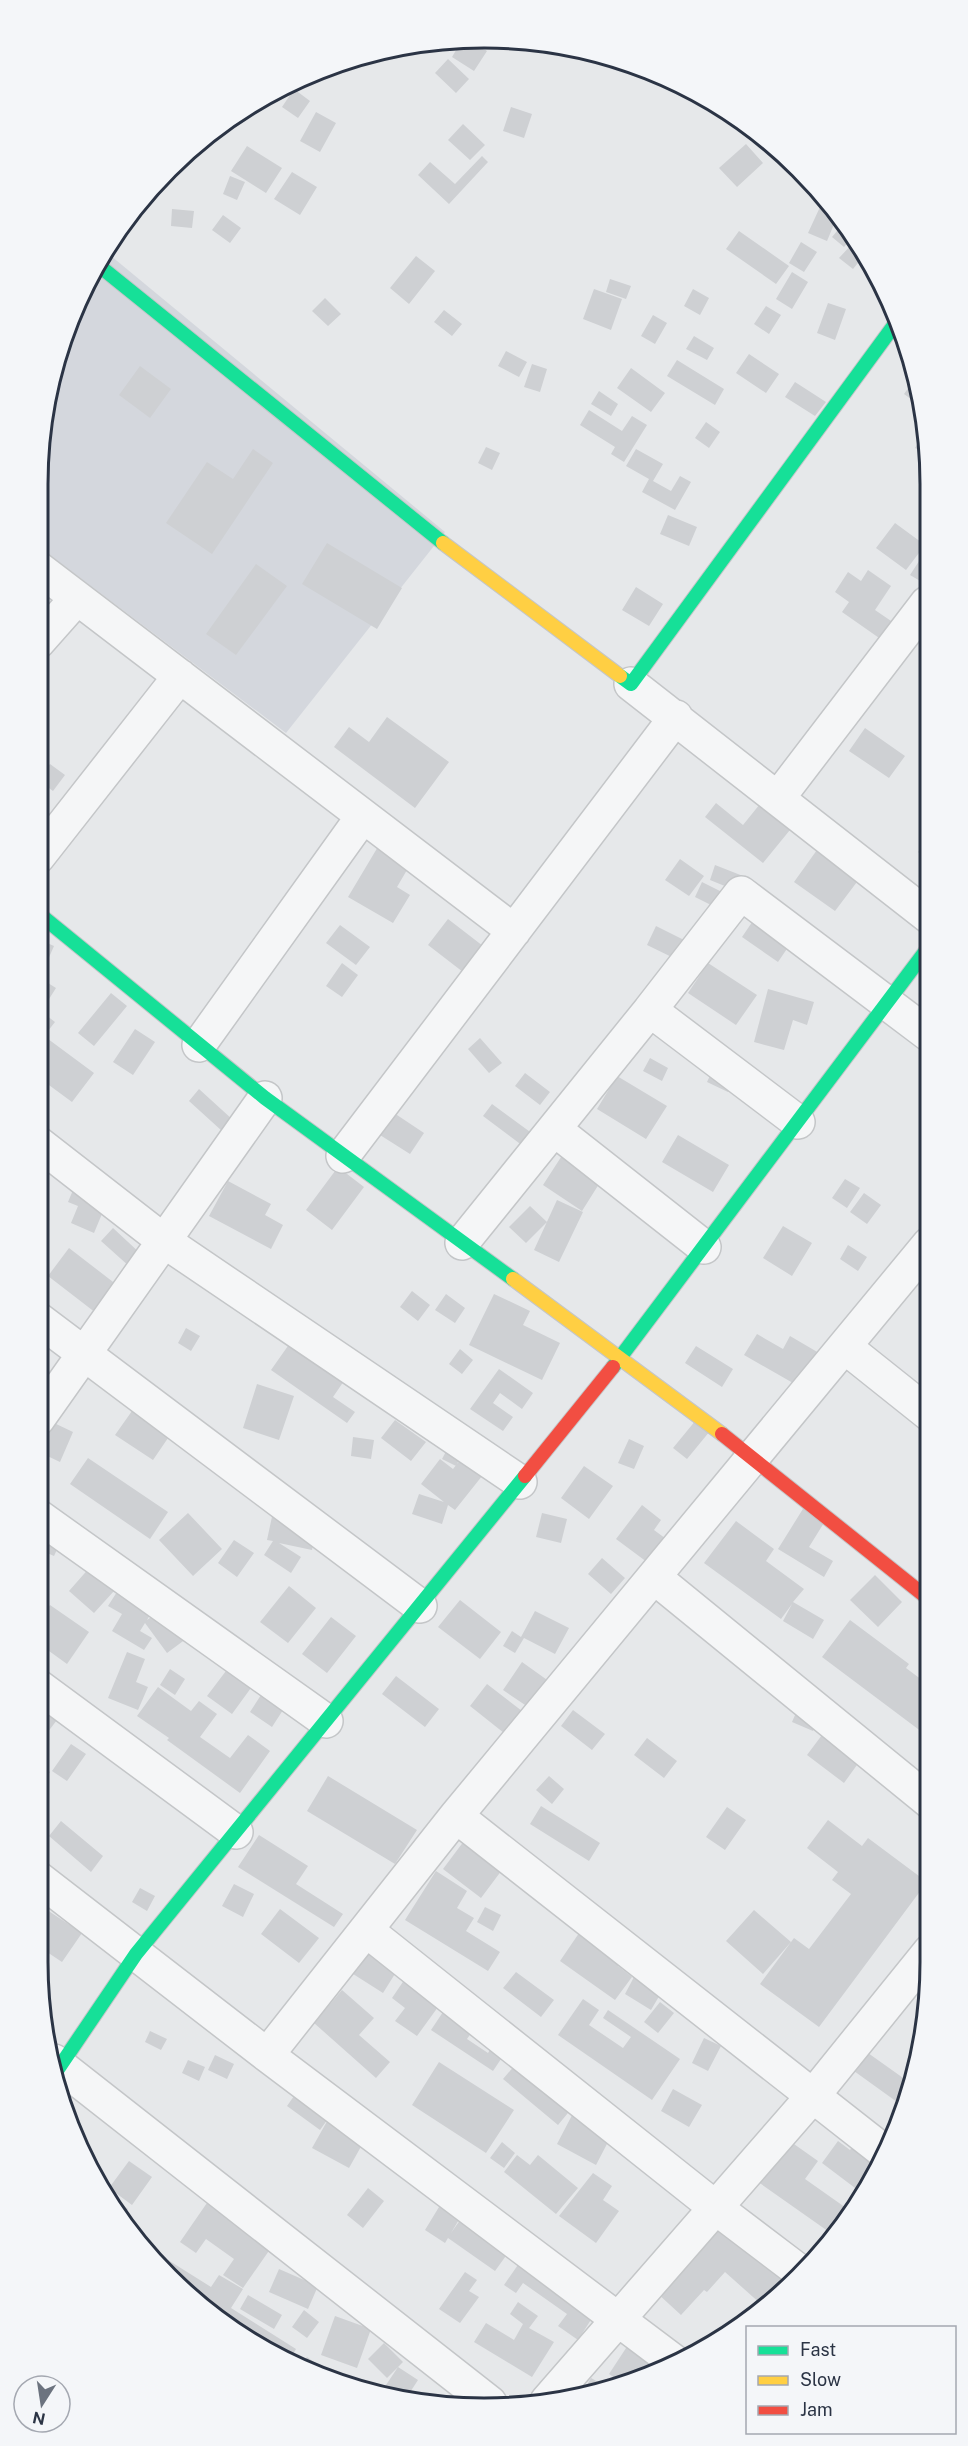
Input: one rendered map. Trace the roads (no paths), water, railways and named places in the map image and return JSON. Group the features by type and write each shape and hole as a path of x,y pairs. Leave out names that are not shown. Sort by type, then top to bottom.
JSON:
{"street":[{"path":"104,270 431,534 676,717 778,798 920,902"},
{"path":"631,684 891,329"},
{"path":"48,576 514,931"},
{"path":"48,631 77,598"},
{"path":"778,798 920,612"},
{"path":"48,844 180,676"},
{"path":"343,1156 676,717"},
{"path":"200,1046 363,816"},
{"path":"462,1243 741,893 920,1028"},
{"path":"48,921 265,1098 621,1358 752,1458 920,1592"},
{"path":"60,2062 136,1954 621,1358 920,959"},
{"path":"650,1010 798,1122"},
{"path":"48,1405 265,1098"},
{"path":"554,1129 704,1247"},
{"path":"48,1151 164,1241 520,1482"},
{"path":"267,2055 456,1816 920,1255"},
{"path":"48,1327 420,1605"},
{"path":"845,1347 920,1407"},
{"path":"48,1523 326,1721"},
{"path":"654,1577 920,1794"},
{"path":"48,1693 236,1832"},
{"path":"456,1816 878,2148"},
{"path":"48,1886 267,2055 668,2357"},
{"path":"366,1930 794,2267"},
{"path":"554,2392 812,2097 920,1963"},
{"path":"62,2070 484,2398"}]}
